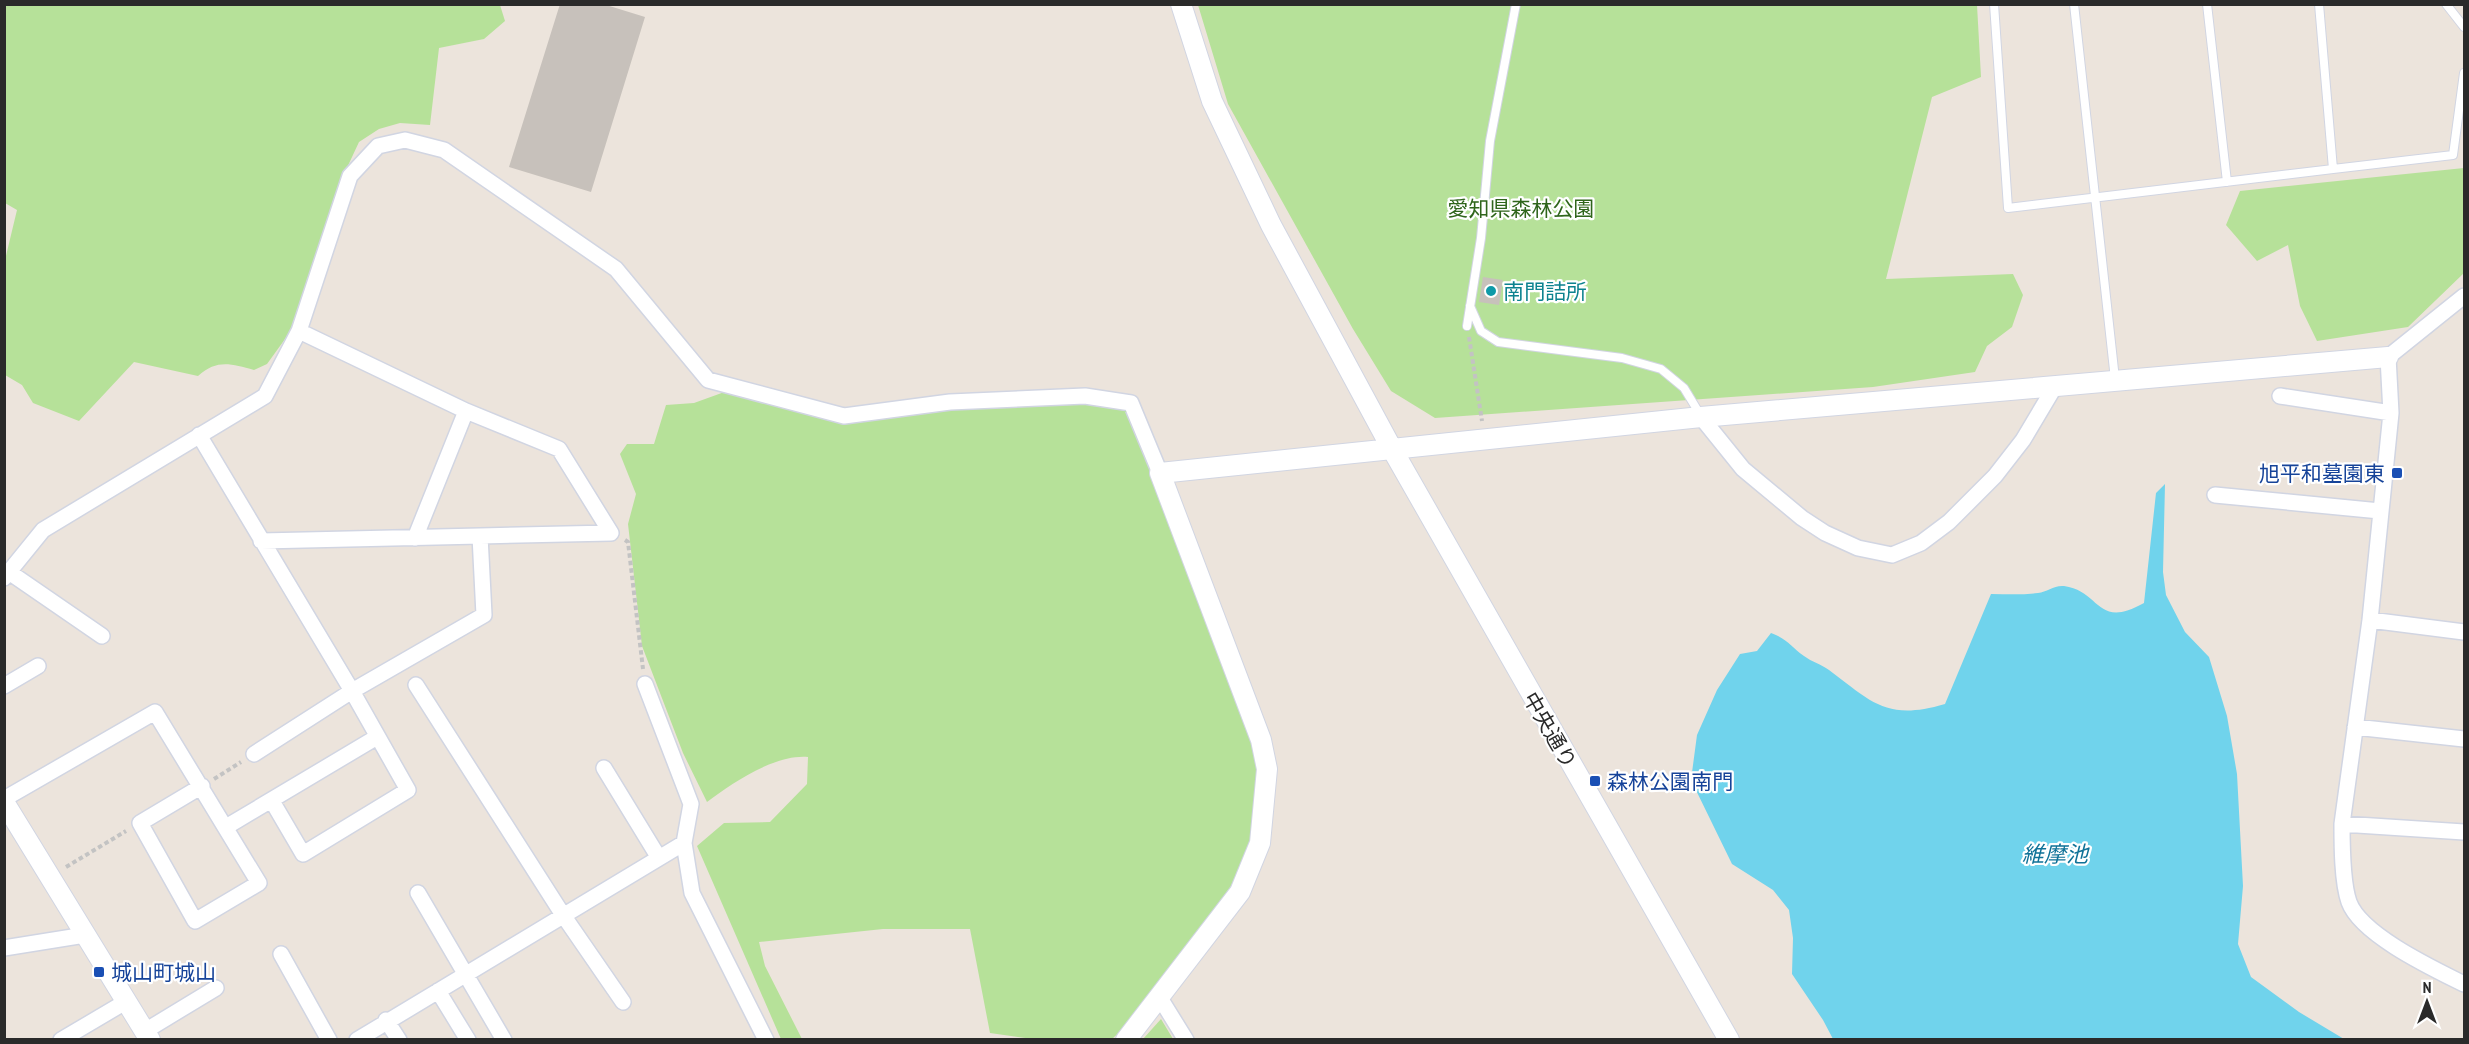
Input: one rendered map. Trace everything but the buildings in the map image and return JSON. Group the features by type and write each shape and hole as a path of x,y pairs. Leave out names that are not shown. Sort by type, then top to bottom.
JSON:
{"street":[{"name":"中央通り","path":"1181,4 1212,101 1266,215 1392,449 1729,1040"},
{"path":"102,636 7,575 43,530 265,396 299,331 350,176 378,146 405,140 444,150 616,269 708,380 844,416 950,402 1085,396 1131,403 1160,473 1261,740 1267,769 1260,843 1239,892 1126,1040"},
{"path":"1160,473 1701,417 2388,357 2464,296"},
{"path":"299,331 466,411 559,449 611,533"},
{"path":"2388,357 2391,413 2379,511 2370,620 2342,824 2342,845 2349,903 2367,925 2405,954 2464,984"},
{"path":"1701,417 1743,470 1802,518 1825,533 1858,548 1892,555 1921,543 1949,522 1995,476 2024,440 2054,387"},
{"path":"2280,396 2391,413"},
{"path":"415,538 466,411"},
{"path":"198,435 408,790 303,854 272,801"},
{"path":"2215,495 2379,511"},
{"path":"261,541 611,533"},
{"path":"254,754 352,692 484,615 480,536"},
{"path":"2370,620 2464,633"},
{"path":"4,686 38,666"},
{"path":"645,684 691,804 684,843 692,893 766,1040"},
{"path":"416,685 563,915 623,1002"},
{"path":"207,783 140,823 195,921 259,883 226,827 207,783 155,712 4,800 147,1035 216,988"},
{"path":"2355,727 2464,739"},
{"path":"226,827 377,737"},
{"path":"604,768 659,858"},
{"path":"2342,824 2464,832"},
{"path":"357,1040 386,1020 467,974 684,843"},
{"path":"418,893 504,1040"},
{"path":"4,948 86,935"},
{"path":"281,954 329,1040"},
{"path":"438,991 468,1040"},
{"path":"1160,998 1186,1040"},
{"path":"61,1040 127,1000"},
{"path":"386,1020 399,1040"}],"lane":[{"path":"1467,326 1482,238 1490,141 1516,4"},
{"path":"1994,4 2008,208 2453,155 2464,73"},
{"path":"2074,4 2116,382"},
{"path":"2207,4 2227,182"},
{"path":"2319,4 2333,169"},
{"path":"2446,4 2464,27"},
{"path":"1470,306 1481,331 1498,342 1622,358 1661,369 1684,388 1701,417"}],"path":[{"path":"1467,326 1485,440"},
{"path":"611,533 628,542 645,684"},
{"path":"207,783 254,754"},
{"path":"78,860 140,823"}],"green space":[{"path":"5,5 500,5 505,21 484,39 439,48 430,125 400,123 379,129 359,142 345,172 293,328 267,364 254,370 225,364 218,365 198,376 134,362 79,421 33,403 22,385 5,375 5,260 17,210 5,203"},
{"name":"愛知県森林公園","path":"1198,5 1977,5 1981,77 1932,97 1886,279 2013,274 2023,295 2012,327 1987,346 1975,372 1873,387 1435,418 1391,391 1353,329 1228,104"},
{"path":"2464,168 2464,273 2408,327 2317,341 2300,306 2288,245 2257,261 2226,225 2240,191"},
{"path":"730,390 845,419 952,407 1085,399 1129,407 1263,772 1253,839 1231,886 1138,1015 1112,1039 1033,1039 990,1033 970,929 883,929 759,942 765,966 802,1039 781,1039 697,846 724,823 770,822 807,784 808,757 782,760 754,771 707,802 683,753 642,646 628,524 636,494 620,454 627,444 654,444 666,405 694,403"},
{"path":"1161,1019 1173,1039 1143,1039"}],"water":[{"name":"維摩池","path":"2165,484 2163,572 2166,595 2185,632 2209,657 2227,716 2237,774 2243,886 2238,944 2251,977 2299,1012 2344,1039 1833,1039 1792,974 1793,938 1789,910 1773,890 1732,864 1691,780 1697,735 1717,690 1740,654 1757,651 1771,633 1782,638 1807,658 1826,668 1858,692 1882,706 1909,710 1945,704 1991,594 2038,593 2064,586 2076,589 2107,611 2128,610 2144,603 2156,493"}],"place":[{"name":"南門詰所","path":"1491,291"},
{"name":"旭平和墓園東","path":"2397,473"},
{"name":"森林公園南門","path":"1595,781"},
{"name":"城山町城山","path":"99,972"}]}
